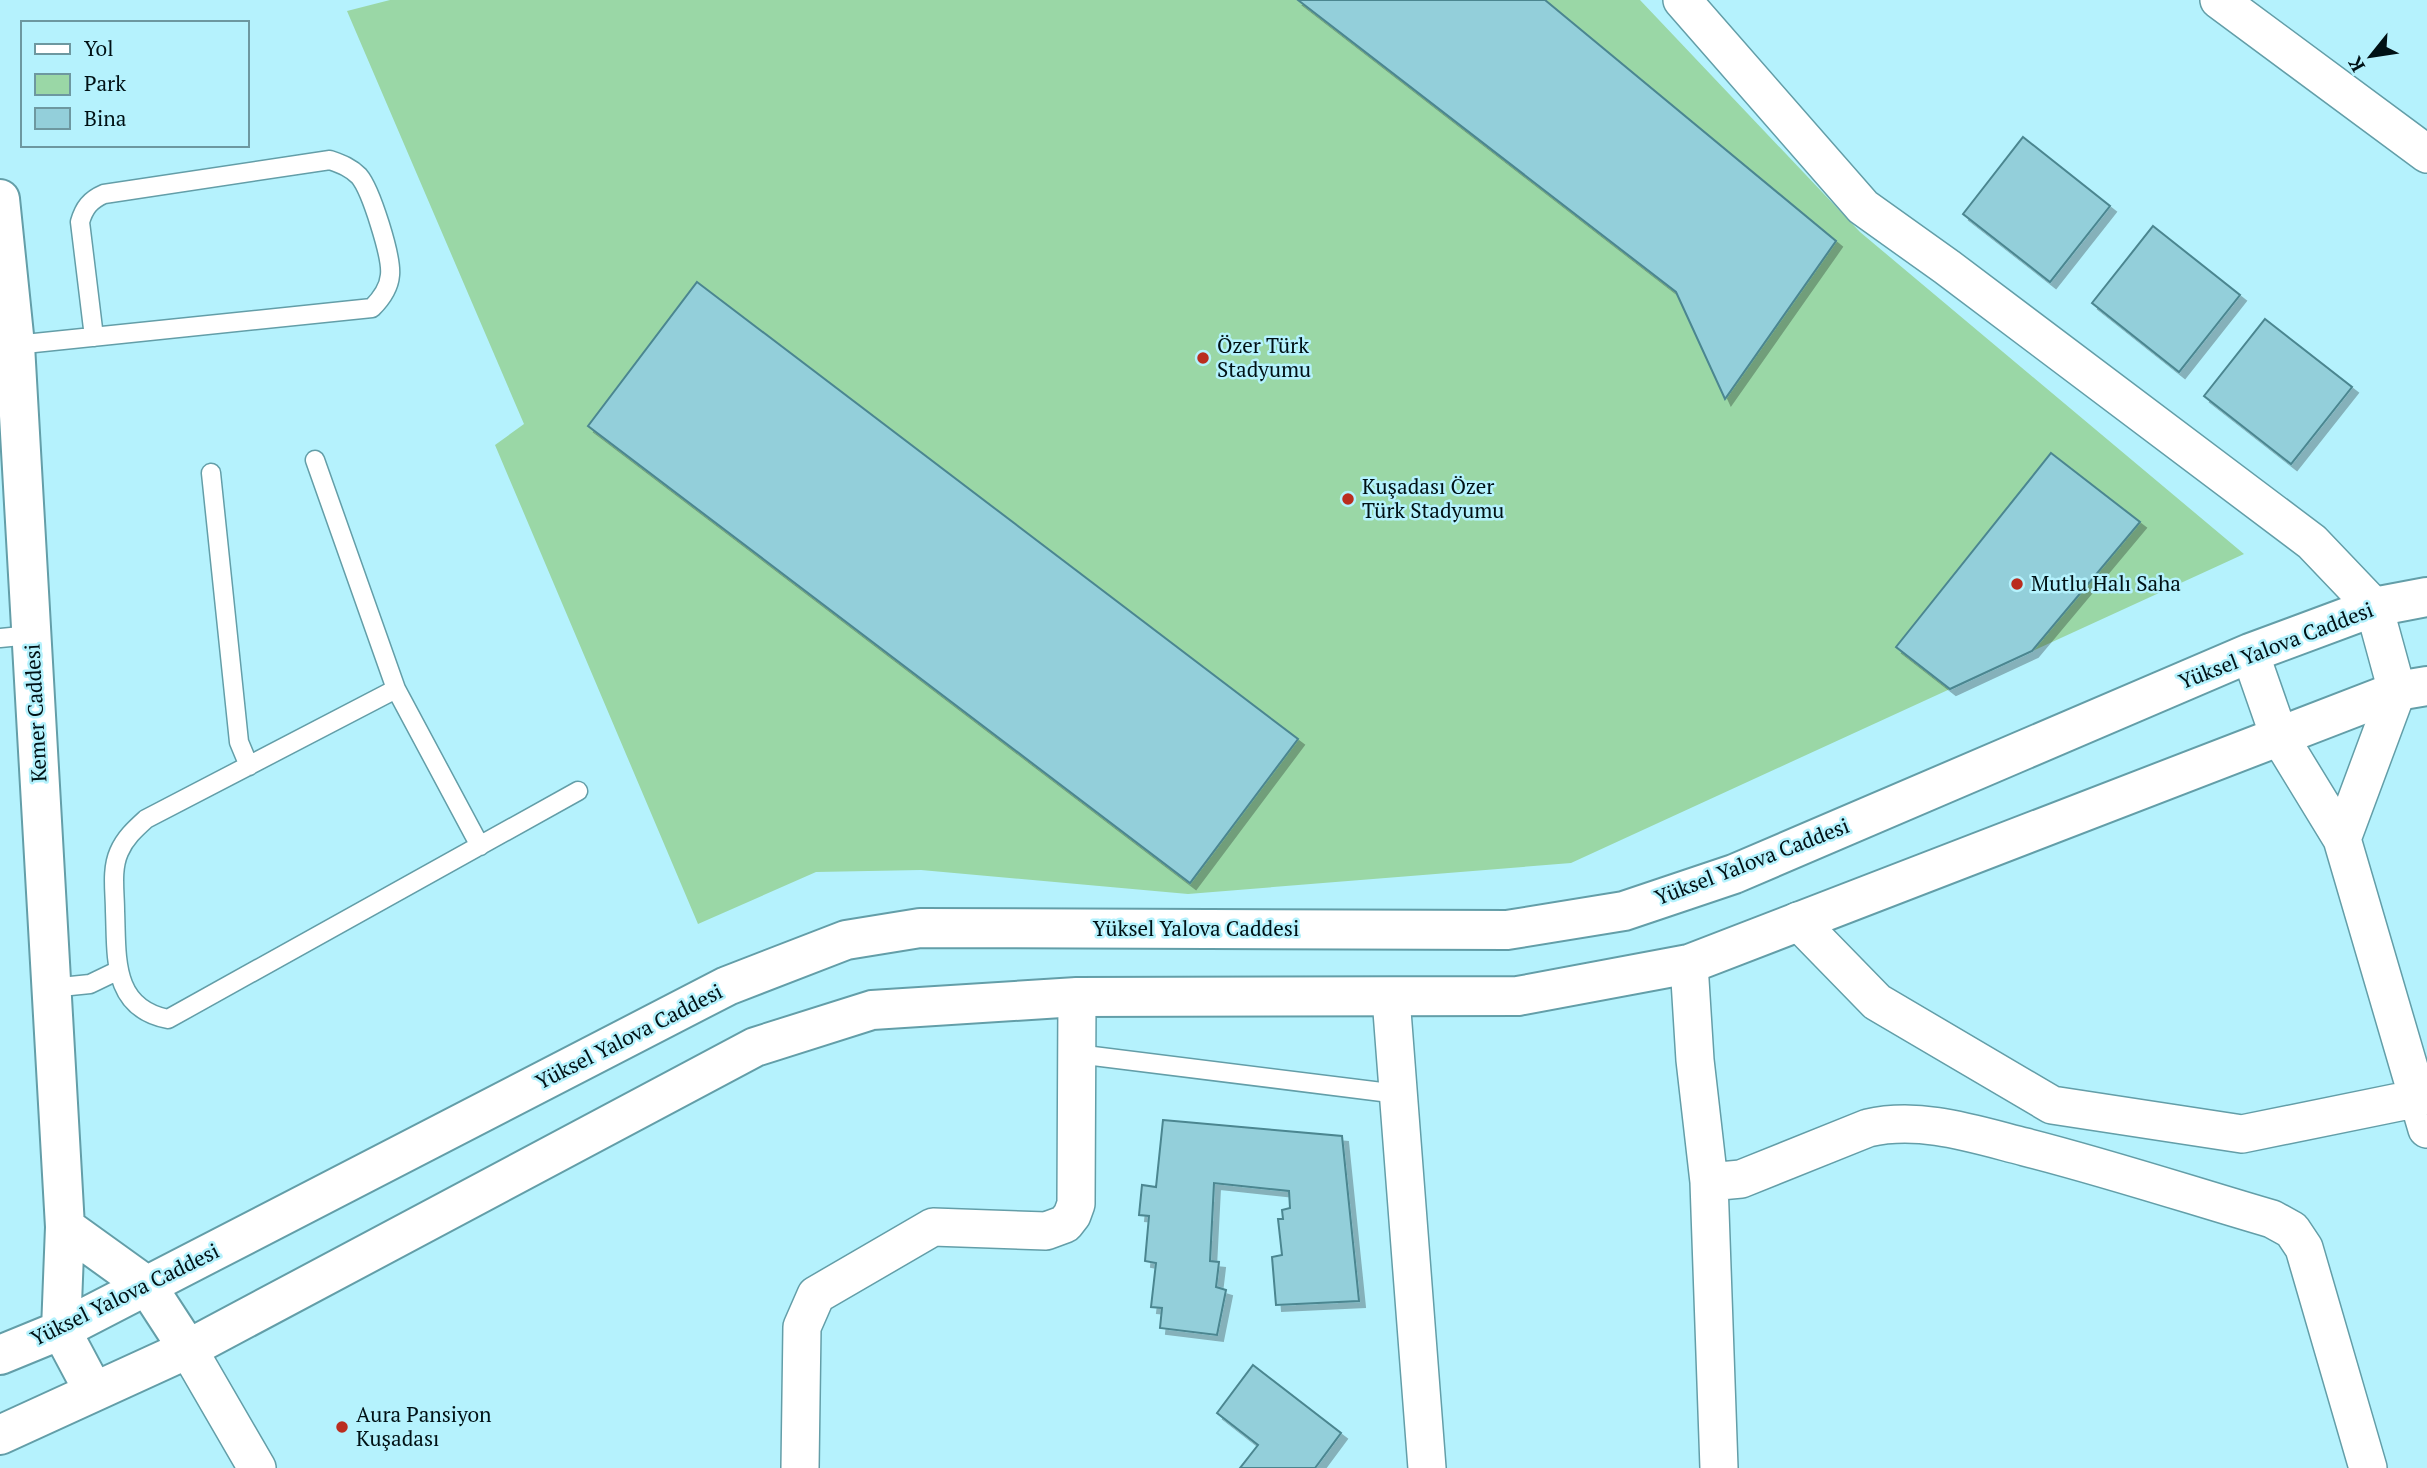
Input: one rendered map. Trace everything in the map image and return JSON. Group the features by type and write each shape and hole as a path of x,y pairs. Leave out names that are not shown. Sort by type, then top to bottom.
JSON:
{"main road":[{"name":"Kemer Caddesi","path":"0,199 4,287 15,345 16,636 51,988 65,1227 61,1330"},
{"name":"Yüksel Yalova Caddesi","path":"0,1355 61,1330 727,986 846,940 920,928 1507,930 1624,911 1734,874 2250,653 2374,607 2427,597"},
{"path":"0,1435 188,1349 755,1047 872,1010 1077,997 1518,996 1689,964 2279,736 2412,688"},
{"path":"65,1227 147,1286 188,1349"},
{"path":"61,1330 94,1392"}],"street":[{"path":"1682,0 1863,207 1947,267 2312,542 2374,607 2412,688 2342,839"},
{"path":"2219,0 2427,153"},
{"path":"1798,921 1877,1002 2052,1105 2242,1134 2423,1113 2342,839 2279,736 2250,653"},
{"path":"1689,964 1695,1060 1709,1182 1719,1468"},
{"path":"800,1468 802,1328 816,1295 933,1227 1046,1231 1065,1224 1072,1215 1076,1204 1077,997"},
{"path":"1391,998 1427,1468"},
{"path":"1709,1182 1741,1179 1868,1128 1884,1124 1915,1123 1960,1131 2069,1158 2272,1219 2292,1230 2304,1248 2368,1468"},
{"path":"188,1349 257,1468"}],"lane":[{"path":"15,345 94,337 372,308 384,293 390,278 390,262 368,189 350,168 330,160 96,197 83,212 80,222 94,337"},
{"path":"315,460 396,689 480,846"},
{"path":"211,473 239,742 249,766"},
{"path":"396,689 146,819 131,833 120,850 114,873 117,971 137,1006 148,1013 168,1018 578,791"},
{"path":"51,988 90,984 117,971"},
{"path":"1077,1054 1398,1094"}],"green space":[{"name":"Kuşadası Özer Türk Stadyumu","path":"390,0 1640,0 1860,232 2244,554 1571,863 1188,894 921,870 816,872 698,924 495,445 524,424 347,11"}],"building":[{"path":"1298,0 1545,0 1836,241 1725,399 1676,292"},
{"path":"2023,137 2110,206 2050,282 1963,214"},
{"path":"2153,226 2240,295 2179,372 2092,303"},
{"path":"697,282 1298,739 1190,883 588,426"},
{"path":"2265,319 2352,387 2291,464 2204,396"},
{"name":"Mutlu Halı Saha","path":"2051,453 2140,522 2032,651 1950,689 1896,647"},
{"path":"1163,1120 1342,1136 1359,1301 1276,1305 1272,1257 1282,1255 1278,1219 1283,1219 1282,1210 1290,1208 1289,1191 1214,1183 1210,1261 1219,1262 1216,1287 1226,1290 1217,1335 1160,1328 1162,1308 1151,1307 1156,1263 1145,1261 1149,1216 1139,1215 1142,1185 1156,1187"},
{"path":"1253,1365 1341,1433 1315,1468 1240,1468 1258,1445 1217,1413"}],"place":[{"name":"Özer Türk Stadyumu","path":"1203,358"},
{"name":"Kuşadası Özer Türk Stadyumu","path":"1348,499"},
{"name":"Mutlu Halı Saha","path":"2017,584"},
{"name":"Aura Pansiyon Kuşadası","path":"342,1427"}]}
